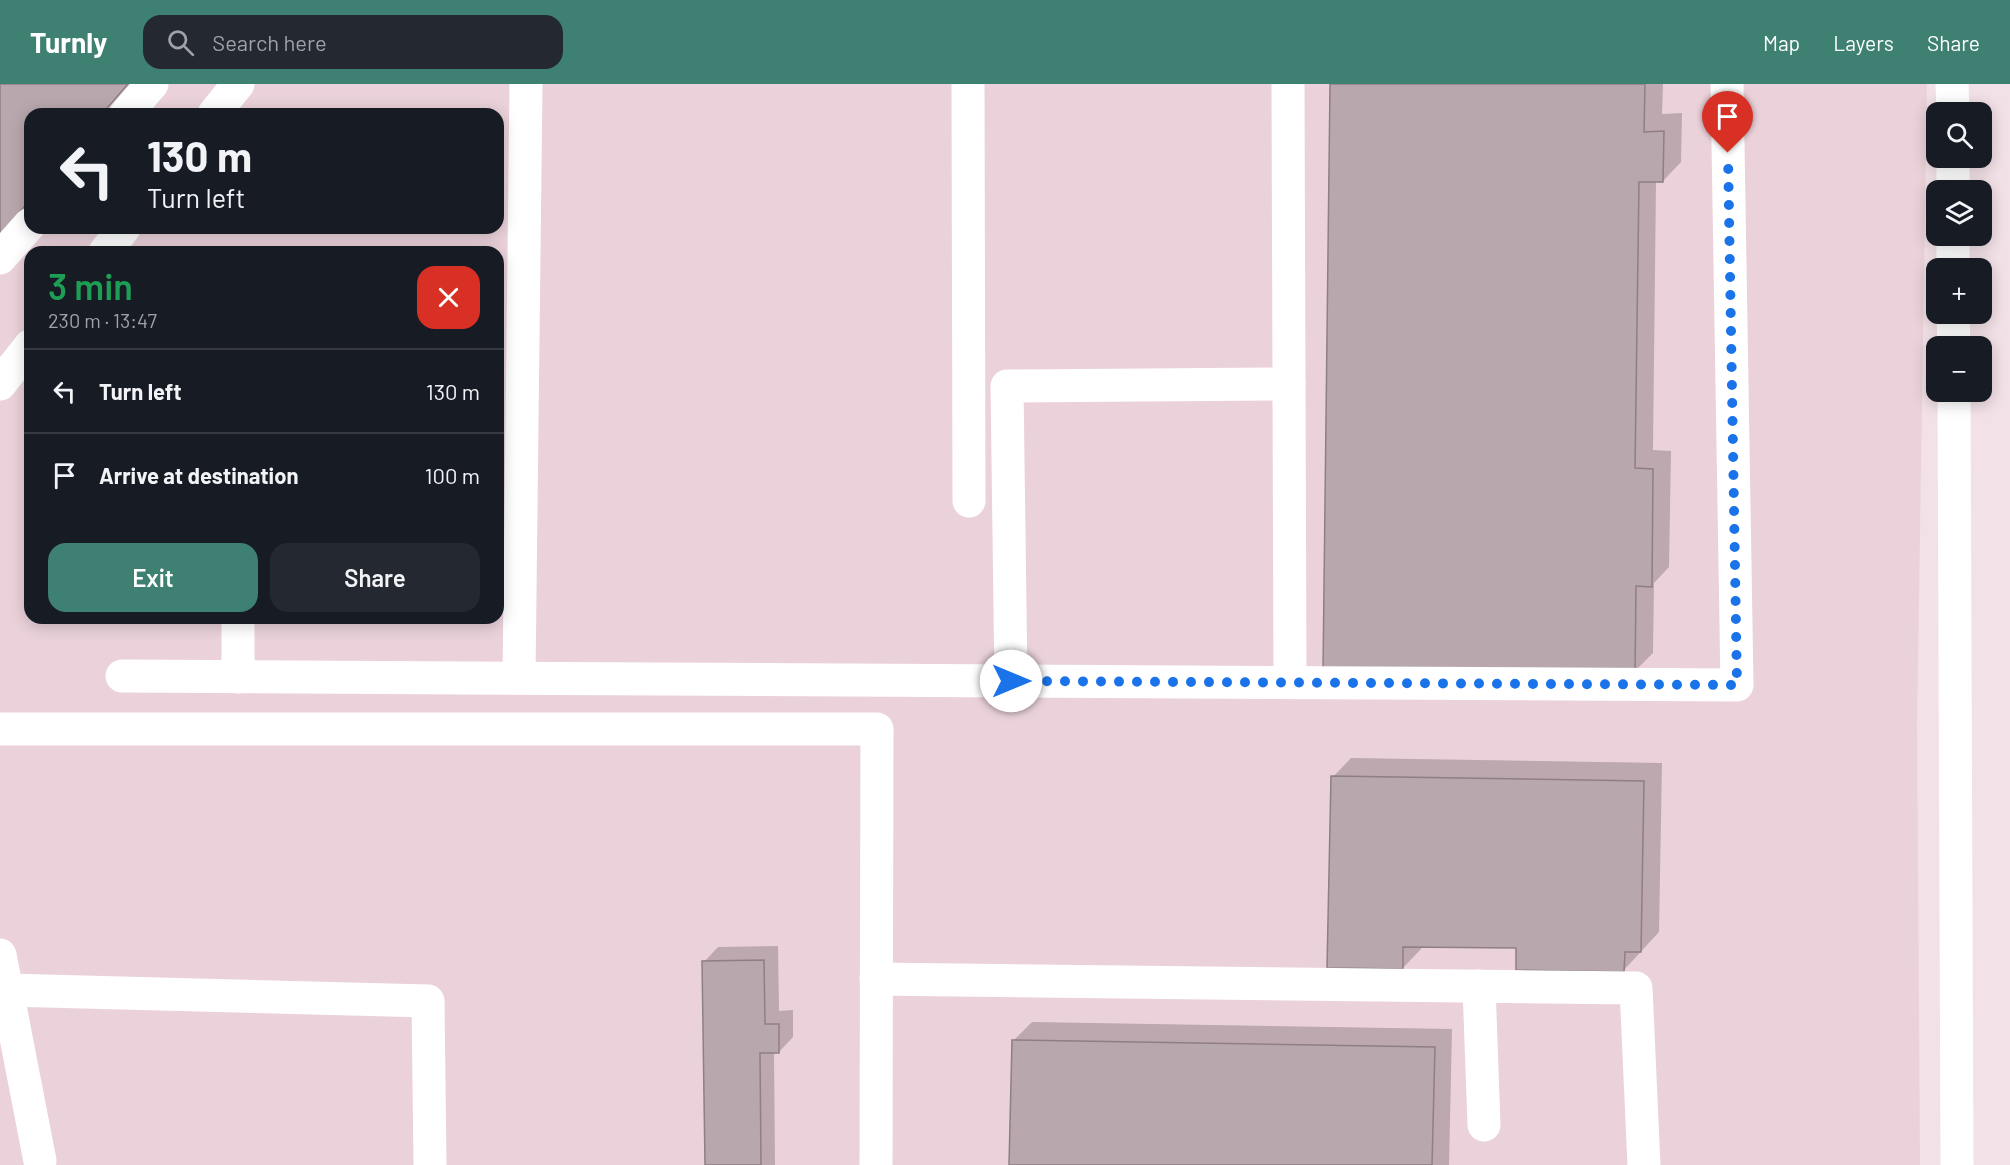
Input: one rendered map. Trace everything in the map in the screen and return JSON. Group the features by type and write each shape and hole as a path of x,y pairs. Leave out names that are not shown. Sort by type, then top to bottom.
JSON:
{"street":[{"path":"131,108 152,84"},
{"path":"219,108 238,84"},
{"path":"519,678 526,84"},
{"path":"968,84 969,501"},
{"path":"1288,84 1290,682"},
{"path":"122,676 1737,685 1727,84"},
{"path":"1953,84 1953,102"},
{"path":"0,258 24,231"},
{"path":"110,246 119,234"},
{"path":"0,384 24,354"},
{"path":"1011,681 1007,386 1289,384"},
{"path":"1954,402 1957,1165"},
{"path":"238,624 238,677"},
{"path":"0,729 877,729 876,1165"},
{"path":"0,955 40,1161"},
{"path":"876,979 1636,988 1644,1165"},
{"path":"1479,986 1484,1125"},
{"path":"7,990 428,1001 430,1165"}],"shaded area":[{"path":"0,84 1927,84 1917,725 1920,1165 0,1165"}],"building":[{"path":"0,84 128,84 107,108 24,108 24,207 0,235"},
{"path":"1330,84 1645,84 1644,132 1664,131 1663,182 1639,182 1635,468 1653,469 1652,587 1636,586 1635,673 1323,671"},
{"path":"1331,776 1644,781 1641,952 1625,952 1624,972 1516,970 1516,948 1403,947 1403,969 1327,968"},
{"path":"764,960 765,1024 779,1024 779,1053 760,1053 761,1165 705,1165 702,961"},
{"path":"1012,1040 1435,1047 1432,1165 1009,1165"}],"route":[{"path":"1011,681 1737,685 1728,153"}]}
